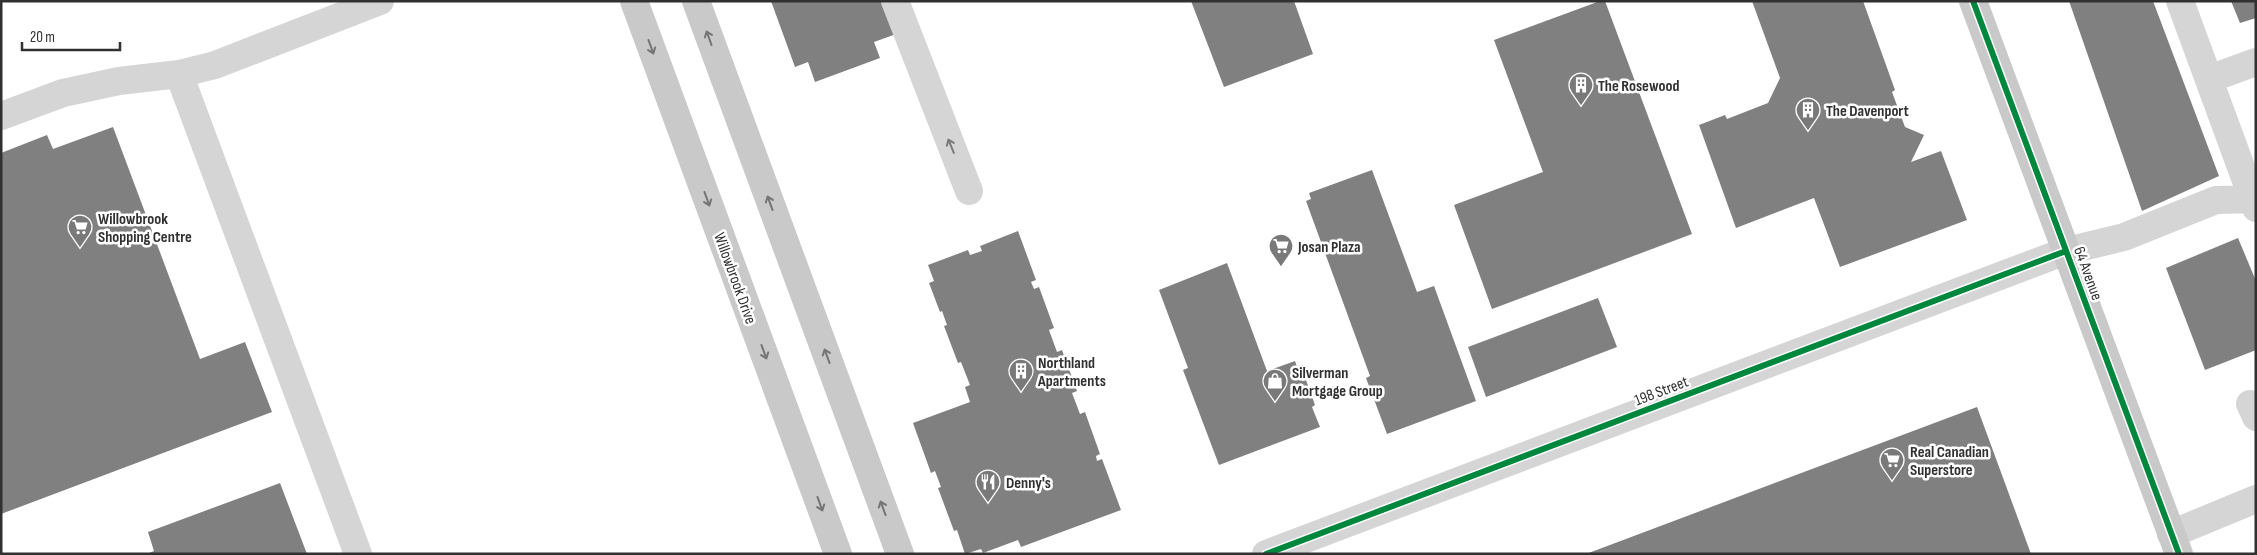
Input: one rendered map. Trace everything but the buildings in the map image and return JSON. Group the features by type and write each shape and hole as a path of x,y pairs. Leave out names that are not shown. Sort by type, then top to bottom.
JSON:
{"main road":[{"name":"Willowbrook Drive","path":"634,1 838,554"},
{"path":"696,1 900,554"},
{"name":"64 Avenue","path":"1973,1 2175,544"}],"street":[{"path":"1,116 63,92 119,81 179,74 215,65 380,1"},
{"path":"894,1 969,192"},
{"path":"2180,1 2255,202"},
{"path":"2209,79 2256,62"},
{"path":"179,74 358,554"},
{"name":"198 Street","path":"1266,554 2066,251 2124,237 2216,200 2255,202"},
{"path":"2175,544 2256,499"}],"cycle path":[{"path":"1973,1 2179,554"},
{"path":"1266,554 2066,251"}],"place":[{"name":"The Rosewood","path":"1581,106"},
{"name":"The Davenport","path":"1808,131"},
{"name":"Willowbrook Shopping Centre","path":"80,248"},
{"name":"Josan Plaza","path":"1281,267"},
{"name":"Northland Apartments","path":"1021,392"},
{"name":"Silverman Mortgage Group","path":"1275,402"},
{"name":"Real Canadian Superstore","path":"1892,481"},
{"name":"Denny's","path":"988,503"}]}
